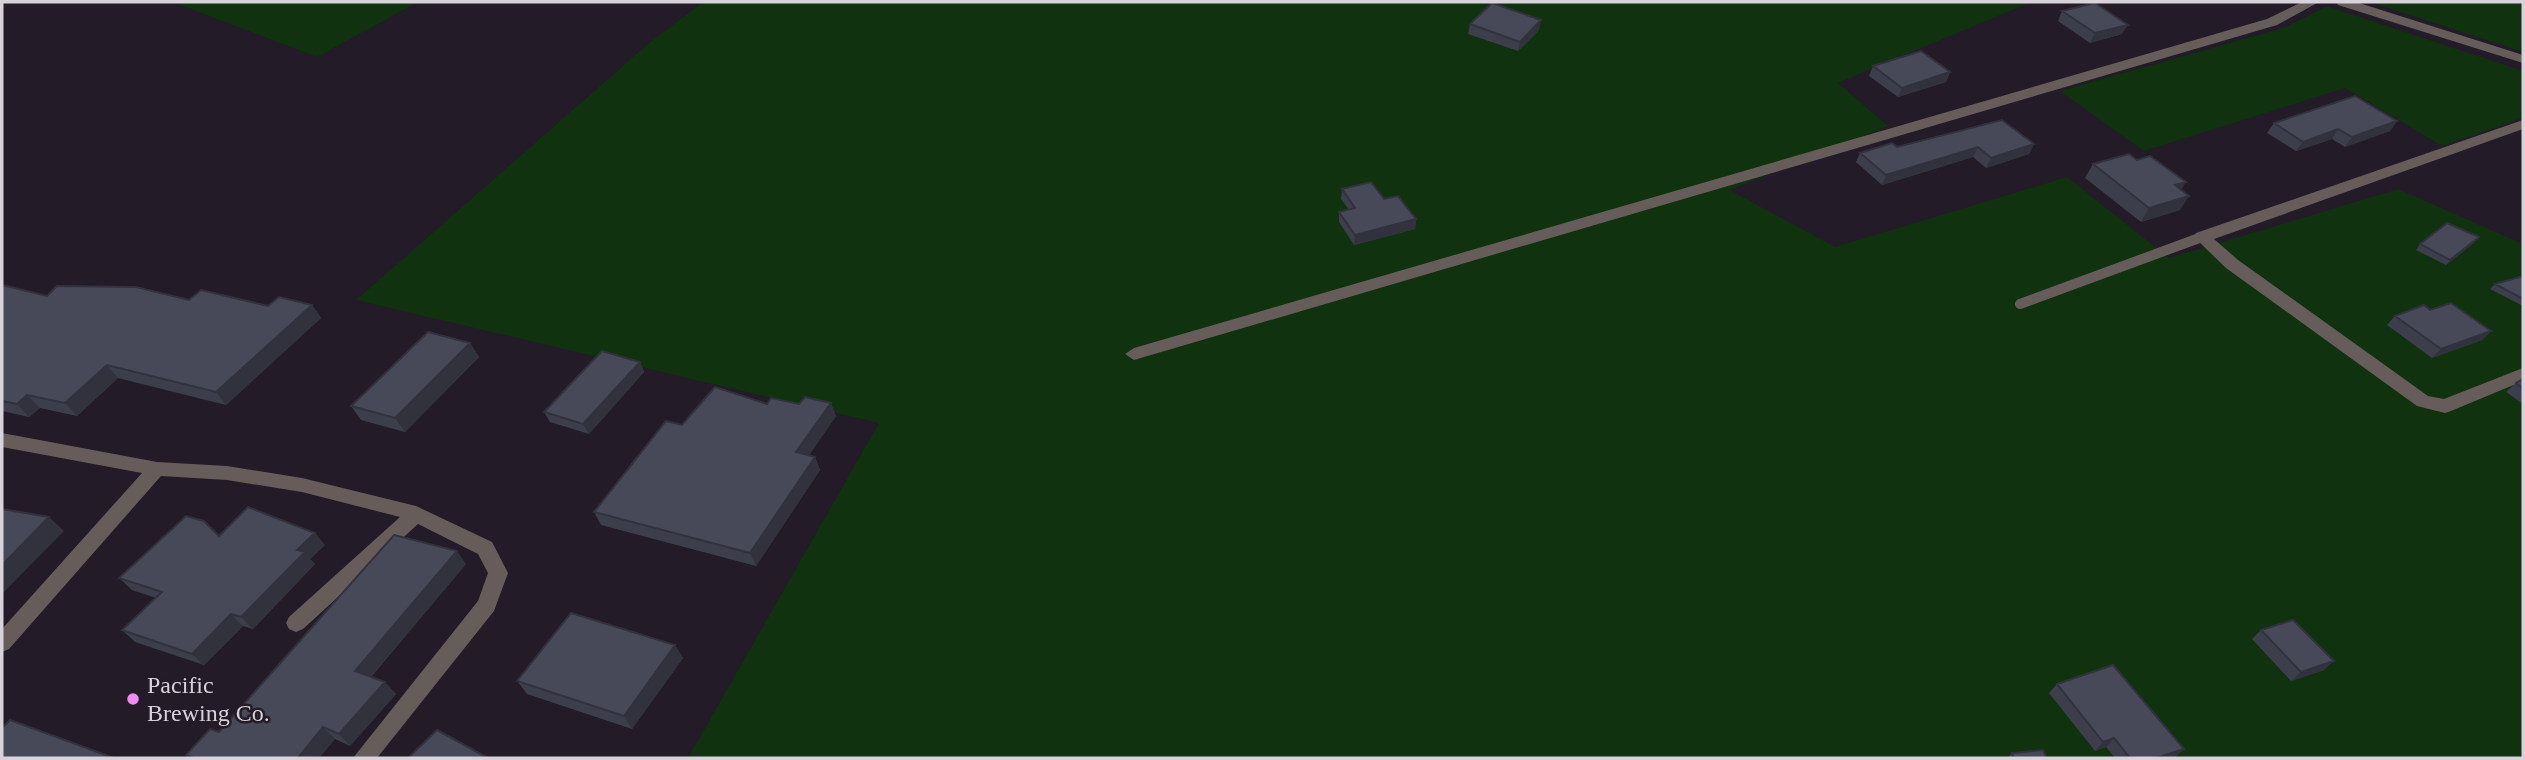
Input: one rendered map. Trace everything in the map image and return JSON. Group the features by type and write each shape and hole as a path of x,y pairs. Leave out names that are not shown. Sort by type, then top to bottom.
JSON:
{"street":[{"path":"1135,354 2272,22 2312,2"},
{"path":"2343,2 2523,59"},
{"path":"2523,124 2202,237 2232,264 2423,401 2445,405 2523,373"},
{"path":"2,440 157,469 226,472 302,485 416,514 485,548 498,573 487,605 364,758"},
{"path":"2,643 157,469"},
{"path":"296,623 416,514"}],"lane":[{"path":"2020,304 2202,237"}],"green space":[{"path":"173,2 418,2 317,57"},
{"path":"703,2 2031,2 1838,83 1888,126 1730,190 1835,247 2067,177 2169,258 2398,189 2523,244 2523,758 688,758 879,423 356,300 648,44"},
{"path":"2370,2 2523,2 2523,52"},
{"path":"2327,6 2523,71 2523,118 2442,146 2345,88 2144,151 2060,91 2286,27"}],"building":[{"path":"1492,3 1541,20 1520,42 1470,24"},
{"path":"2095,3 2128,25 2095,33 2062,11"},
{"path":"1921,51 1950,72 1902,88 1873,66"},
{"path":"2355,96 2397,121 2352,137 2338,129 2303,142 2274,123"},
{"path":"2002,120 2034,144 1991,158 1978,147 1886,175 1860,153 1892,143 1897,147"},
{"path":"2129,154 2137,160 2150,156 2186,182 2175,185 2189,196 2149,208 2093,164"},
{"path":"1371,182 1384,199 1398,196 1416,219 1355,235 1339,212 1355,208 1342,189"},
{"path":"2447,223 2479,237 2450,260 2420,244"},
{"path":"2523,276 2523,299 2495,284"},
{"path":"2,285 47,296 57,286 136,287 189,300 201,290 268,306 279,297 312,305 216,392 107,365 65,403 27,395 17,404 2,401"},
{"path":"2451,303 2491,331 2441,349 2395,316 2424,305 2430,310"},
{"path":"428,332 470,343 395,418 351,406"},
{"path":"602,351 640,362 583,424 544,412"},
{"path":"2523,379 2523,388 2516,383"},
{"path":"715,387 767,404 771,398 799,404 805,397 831,403 796,452 815,457 750,553 594,512 666,421 682,425"},
{"path":"248,507 315,533 297,550 305,552 241,617 231,614 192,654 122,630 162,592 119,578 186,516 204,521 219,536"},
{"path":"2,509 49,517 2,565"},
{"path":"394,535 457,551 355,671 385,682 339,734 323,727 298,758 194,758 186,755 210,729 219,732"},
{"path":"571,613 675,645 624,716 517,681"},
{"path":"2293,620 2334,661 2301,672 2261,630"},
{"path":"2113,665 2184,749 2156,758 2130,758 2114,738 2103,742 2057,684"},
{"path":"10,720 114,758 2,758 2,728"},
{"path":"437,730 488,758 408,758"},
{"path":"2043,750 2047,758 2014,758 2012,753"}],"place":[{"name":"Pacific Brewing Co.","path":"133,699"}]}
